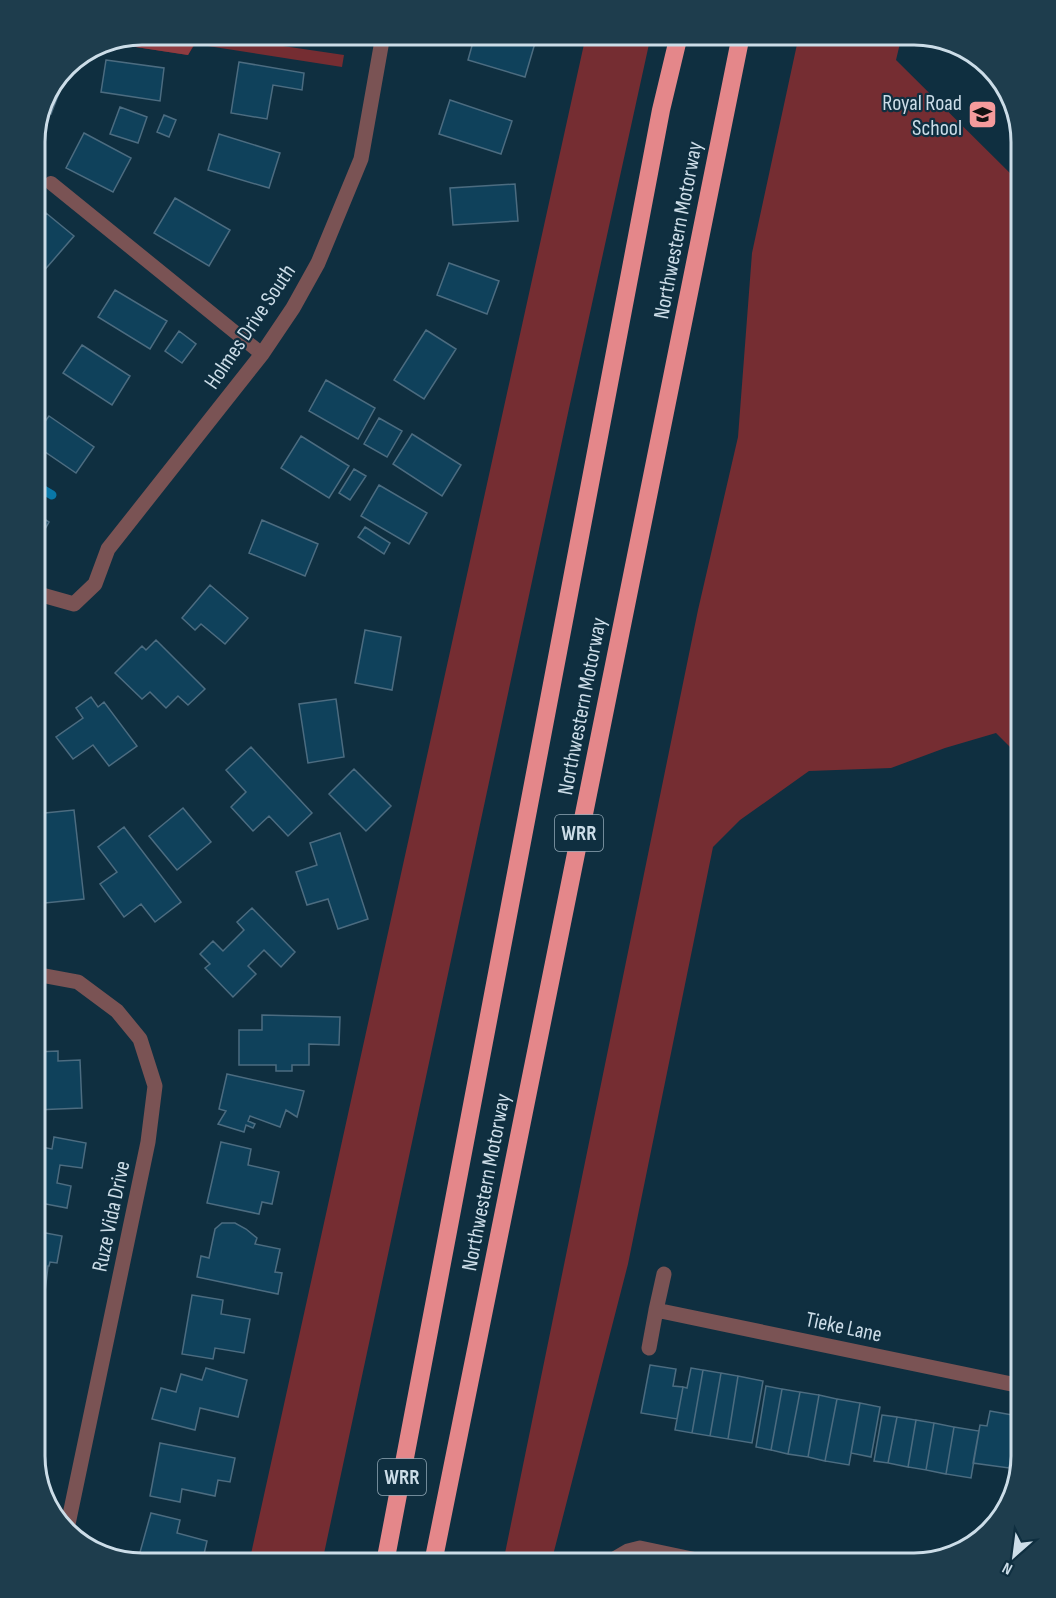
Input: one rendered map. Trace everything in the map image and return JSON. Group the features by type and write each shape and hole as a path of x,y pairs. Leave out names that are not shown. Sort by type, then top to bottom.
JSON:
{"highway":[{"name":"Northwestern Motorway","path":"387,1553 661,110 677,45"},
{"name":"Northwestern Motorway","path":"436,1553 739,45"}],"street":[{"name":"Holmes Drive South","path":"45,596 74,604 94,584 108,549 262,354 293,308 318,263 361,159 381,45"},
{"name":"Ruze Vida Drive","path":"45,976 78,982 117,1011 140,1039 155,1086 146,1153 69,1520"},
{"path":"649,1348 664,1274"},
{"name":"Tieke Lane","path":"656,1310 1011,1384"},
{"path":"625,1553 640,1548 664,1553"}],"lane":[{"path":"51,183 262,354"}],"shaded area":[{"path":"193,45 188,55 131,46"},
{"path":"194,45 188,55 131,46"},
{"path":"201,45 276,45 344,55 342,67"},
{"path":"584,45 649,45 324,1553 251,1553"},
{"path":"797,45 900,45 896,60 1011,174 1011,748 996,733 945,748 891,768 809,771 740,820 713,847 628,1264 554,1553 505,1553 698,610 738,437 752,253"}],"building":[{"path":"472,45 534,45 525,77 468,60"},
{"path":"106,60 164,68 160,101 101,92"},
{"path":"239,62 304,73 302,90 273,85 267,119 231,113"},
{"path":"61,88 51,114 52,105"},
{"path":"450,100 512,121 501,154 439,134"},
{"path":"120,107 147,117 138,143 110,134"},
{"path":"164,115 176,120 169,137 157,132"},
{"path":"84,133 131,158 113,192 66,168"},
{"path":"219,134 280,153 269,188 208,170"},
{"path":"515,184 518,221 453,225 450,188"},
{"path":"175,198 230,230 209,266 154,233"},
{"path":"45,214 74,236 45,270"},
{"path":"449,263 499,281 487,314 437,295"},
{"path":"115,290 167,321 150,349 98,317"},
{"path":"426,330 456,349 424,399 394,380"},
{"path":"179,331 196,344 182,363 165,351"},
{"path":"82,345 130,376 112,405 63,373"},
{"path":"326,380 375,408 358,439 309,411"},
{"path":"49,416 94,447 76,473 45,452 45,421"},
{"path":"379,418 402,431 387,457 364,444"},
{"path":"412,434 461,465 442,496 393,464"},
{"path":"301,436 349,466 329,498 281,468"},
{"path":"354,469 366,476 350,500 339,493"},
{"path":"379,485 427,513 409,544 361,516"},
{"path":"262,520 318,544 305,576 249,553"},
{"path":"365,527 390,543 384,554 358,537"},
{"path":"210,585 248,618 225,644 201,624 195,630 182,618"},
{"path":"365,630 401,637 392,690 355,683"},
{"path":"156,640 205,689 188,705 178,696 166,708 150,692 142,699 115,673 142,646 146,650"},
{"path":"91,697 98,707 104,702 137,746 109,766 93,745 73,759 56,737 83,718 76,708"},
{"path":"336,699 344,757 308,763 299,704"},
{"path":"251,747 312,813 288,836 269,816 253,831 231,807 246,792 226,770"},
{"path":"354,769 391,806 366,831 329,794"},
{"path":"183,808 211,842 177,870 149,836"},
{"path":"74,810 84,899 45,903 45,813"},
{"path":"124,827 181,902 155,922 141,904 124,917 100,884 117,872 98,847"},
{"path":"340,833 368,919 338,929 328,899 307,905 296,872 317,865 310,843"},
{"path":"252,908 295,952 281,967 264,950 248,966 256,974 233,997 205,968 210,964 200,954 213,941 223,951 244,930 237,922"},
{"path":"262,1015 340,1017 339,1045 309,1044 309,1065 292,1065 292,1071 276,1071 276,1065 239,1065 239,1030 262,1030"},
{"path":"58,1051 58,1061 80,1060 82,1108 45,1110 45,1052"},
{"path":"227,1074 304,1091 297,1117 286,1110 280,1127 250,1116 248,1121 255,1124 253,1128 246,1125 244,1132 218,1124 226,1111 219,1109"},
{"path":"54,1137 86,1143 82,1168 60,1165 57,1183 71,1186 67,1208 45,1204 45,1148 52,1149"},
{"path":"221,1142 251,1149 248,1165 279,1172 272,1204 262,1202 259,1214 207,1203"},
{"path":"222,1223 235,1223 246,1229 257,1238 255,1244 280,1249 275,1272 282,1273 278,1294 197,1277 201,1256 209,1258 215,1229"},
{"path":"45,1233 62,1236 57,1263 50,1262 45,1292"},
{"path":"192,1295 223,1300 221,1314 250,1319 244,1353 215,1348 213,1359 182,1354"},
{"path":"650,1365 676,1369 673,1386 683,1387 677,1419 641,1413"},
{"path":"206,1368 247,1380 238,1417 200,1408 195,1430 152,1419 161,1388 176,1392 181,1374 202,1380"},
{"path":"691,1368 703,1370 692,1433 675,1430 683,1387 687,1388"},
{"path":"703,1370 721,1373 710,1436 692,1433"},
{"path":"721,1373 738,1376 728,1439 710,1436"},
{"path":"738,1376 763,1381 752,1443 728,1439"},
{"path":"766,1386 782,1389 771,1450 756,1447"},
{"path":"782,1389 800,1392 788,1454 771,1450"},
{"path":"800,1392 819,1395 808,1457 788,1454"},
{"path":"819,1395 837,1399 825,1461 808,1457"},
{"path":"837,1399 860,1403 849,1465 825,1461"},
{"path":"860,1403 880,1407 871,1457 851,1453"},
{"path":"990,1411 1011,1415 1009,1468 973,1463 980,1425 987,1426"},
{"path":"882,1415 897,1417 888,1463 874,1461"},
{"path":"897,1417 916,1420 908,1467 888,1463"},
{"path":"916,1420 934,1423 926,1470 908,1467"},
{"path":"934,1423 954,1427 946,1474 926,1470"},
{"path":"954,1427 979,1431 971,1478 946,1474"},
{"path":"160,1443 235,1458 230,1482 218,1480 215,1496 182,1489 180,1502 150,1496"},
{"path":"151,1513 180,1520 177,1533 207,1541 204,1553 140,1553"}],"waterway":[{"path":"45,491 52,495"}],"place":[{"name":"Royal Road School","path":"983,115"}]}
